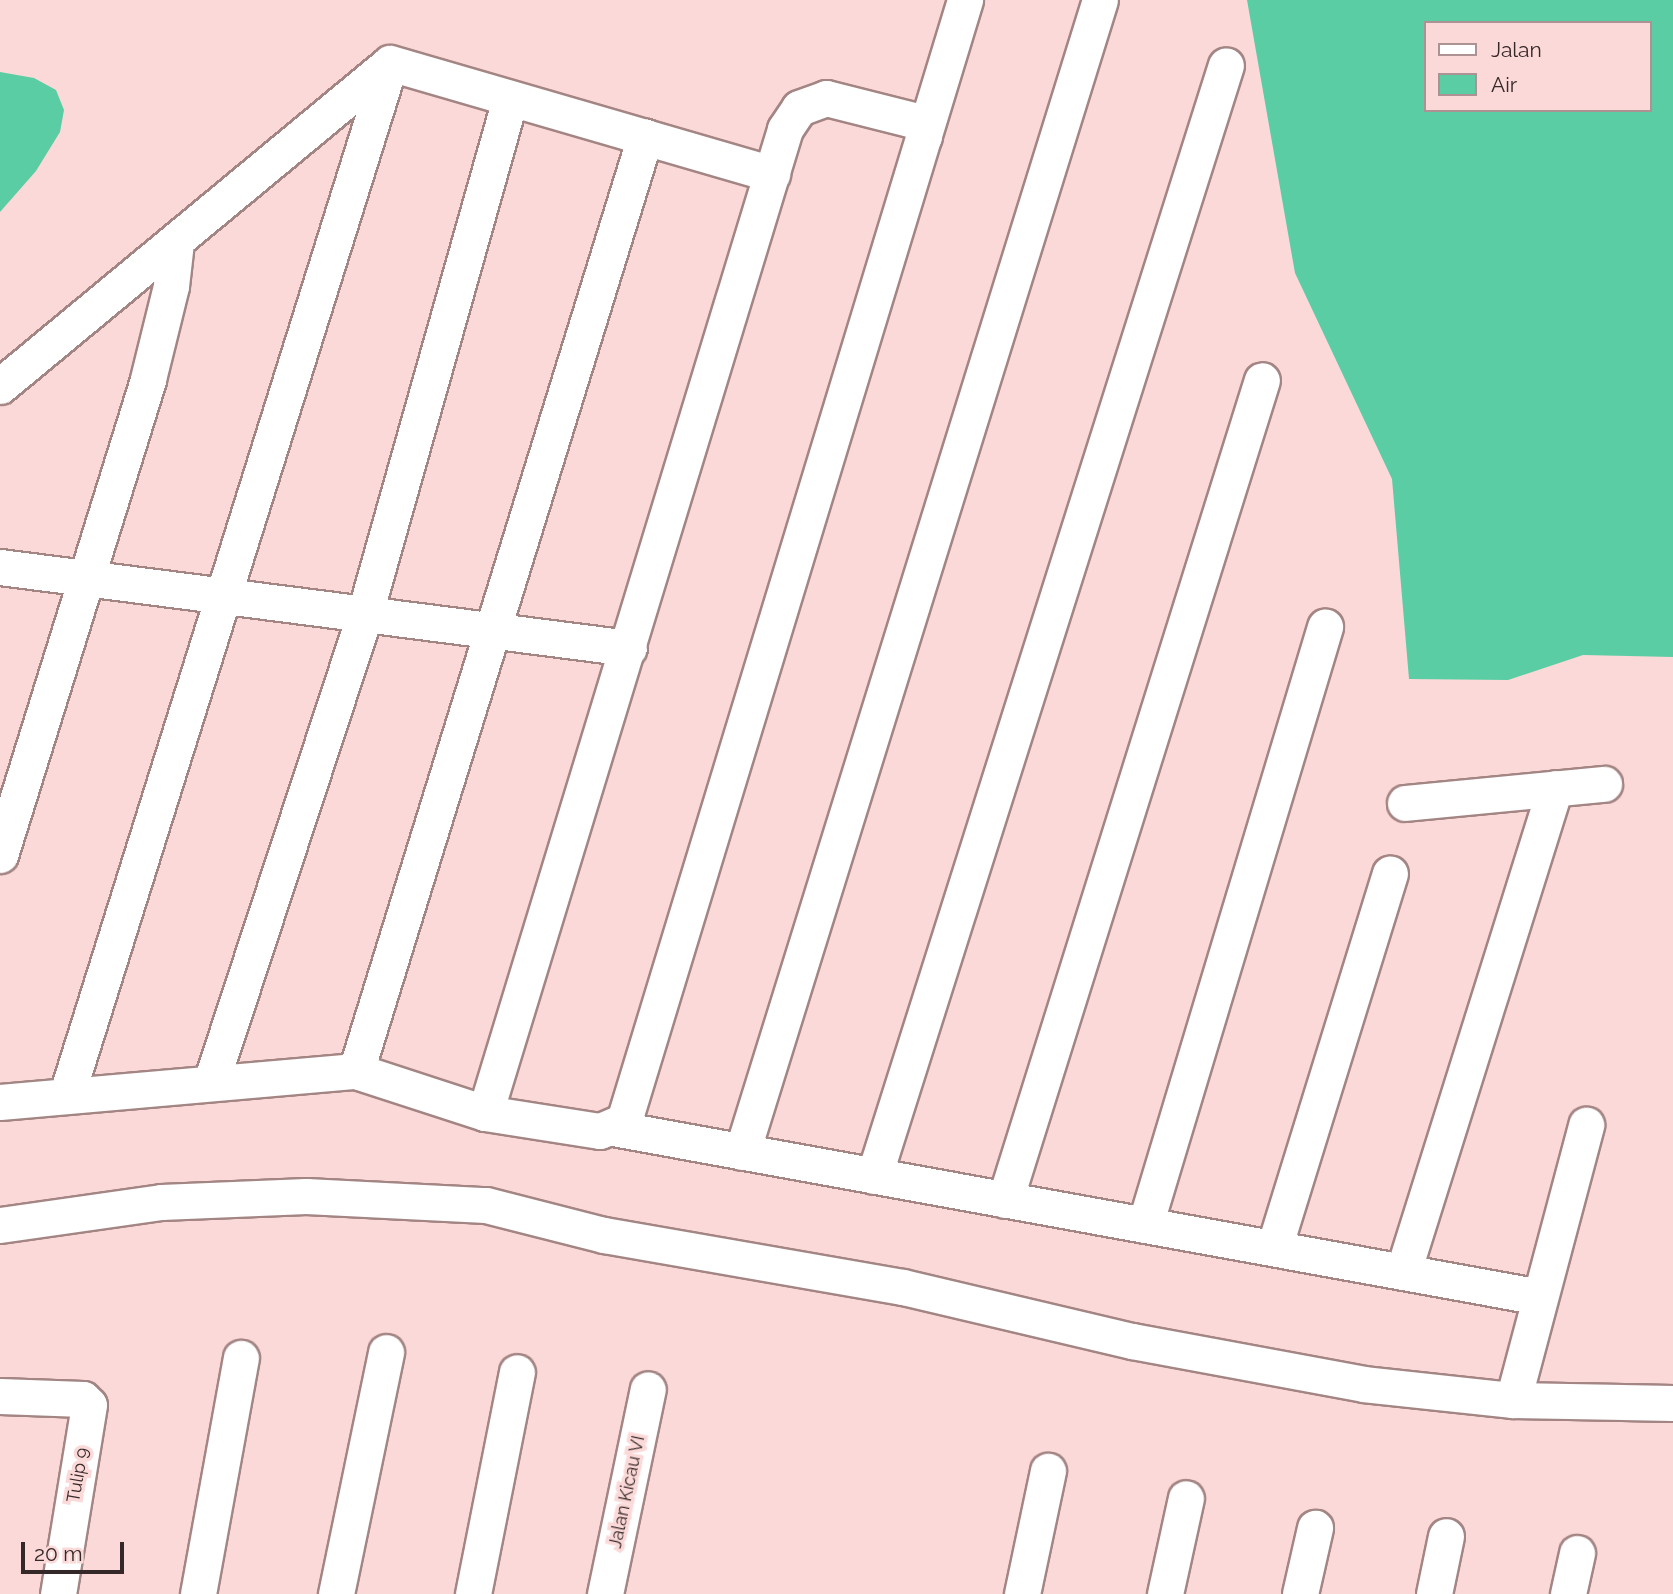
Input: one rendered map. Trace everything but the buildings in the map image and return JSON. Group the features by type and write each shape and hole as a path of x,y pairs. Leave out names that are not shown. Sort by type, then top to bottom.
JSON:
{"street":[{"path":"0,1102 67,1094 356,1071 485,1113 600,1131 613,1128 624,1121 965,0"},
{"path":"742,1152 1100,0"},
{"path":"390,63 772,174"},
{"path":"1,387 390,63"},
{"path":"67,1094 226,595 390,63"},
{"path":"874,1176 1226,65"},
{"path":"485,1113 791,118 812,100 826,98 913,120 922,126 924,137"},
{"path":"211,1082 365,613 510,99"},
{"path":"356,1071 645,137"},
{"path":"0,855 148,379 171,286 176,242"},
{"path":"1005,1200 1262,380"},
{"path":"0,567 629,648"},
{"path":"1145,1225 1325,627"},
{"path":"1405,803 1604,784"},
{"path":"1403,1272 1555,788"},
{"path":"1275,1248 1390,874"},
{"path":"1513,1400 1586,1125"},
{"path":"613,1128 1540,1297"},
{"path":"0,1225 147,1203 253,1198 306,1196 486,1205 604,1235 903,1287 1132,1341 1363,1384 1513,1400 1673,1403"},
{"path":"336,1594 386,1352"},
{"path":"198,1594 241,1357"},
{"path":"473,1594 517,1372"},
{"name":"Jalan Kicau VI","path":"605,1594 648,1389"},
{"name":"Tulip 9","path":"0,1396 83,1399 89,1413 58,1594"},
{"path":"1022,1594 1048,1471"},
{"path":"1165,1594 1186,1498"},
{"path":"1300,1594 1315,1528"},
{"path":"1434,1594 1446,1536"},
{"path":"1568,1594 1577,1553"}],"water":[{"path":"1247,0 1673,0 1673,657 1583,655 1508,680 1409,679 1392,479 1295,273"},
{"path":"0,72 34,78 56,90 64,110 60,132 36,171 0,212"}]}
